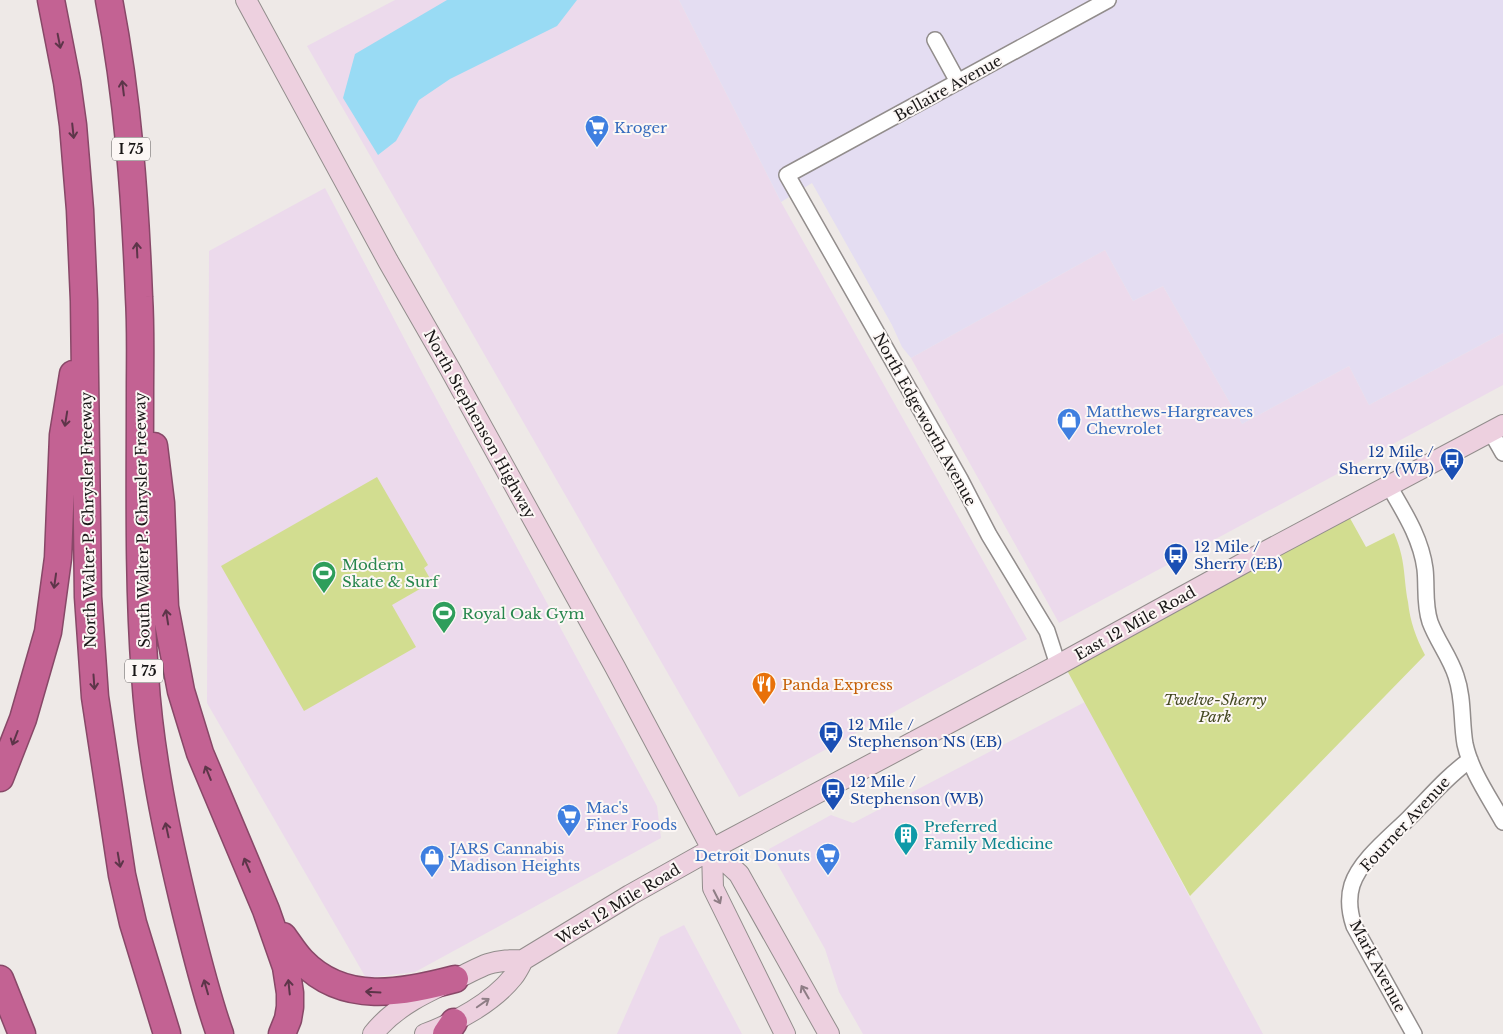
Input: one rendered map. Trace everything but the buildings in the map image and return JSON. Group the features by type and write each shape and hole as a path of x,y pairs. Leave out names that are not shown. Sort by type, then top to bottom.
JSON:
{"highway":[{"name":"North Walter P. Chrysler Freeway","path":"51,0 67,82 73,125 80,210 84,301 88,597 95,696 122,875 133,923 167,1034"},
{"name":"South Walter P. Chrysler Freeway","path":"109,0 120,62 131,150 140,299 141,612 148,713 156,771 176,871 197,955 220,1034"},
{"path":"140,299 161,503 165,607 174,656 181,691 200,753 266,910 286,967 290,1007 288,1020 282,1034"},
{"path":"0,778 22,719 48,632 58,558 63,435 84,301"},
{"path":"266,910 300,960 320,976 342,987 376,993 422,988 455,979"},
{"path":"0,979 22,1034"}],"main road":[{"name":"North Stephenson Highway","path":"246,0 383,253 450,369 628,692 712,849 739,874 829,1034"},
{"name":"East 12 Mile Road","path":"1058,665 1497,428"},
{"name":"West 12 Mile Road","path":"425,1034 450,1028 499,992 514,976 523,960 630,895 712,849 1058,665"},
{"name":"North Stephenson Highway","path":"712,849 713,888 785,1034"},
{"name":"West 12 Mile Road","path":"374,1034 392,1014 404,1005 455,979 488,964 507,960 523,960"}],"street":[{"name":"Bellaire Avenue","path":"788,175 1108,0"},
{"path":"936,40 958,82"},
{"name":"North Edgeworth Avenue","path":"788,175 960,479 989,535 1047,631 1058,665"},
{"path":"1497,428 1503,453"},
{"path":"1389,486 1413,529 1421,549 1430,621 1456,674 1461,692 1464,732 1470,760 1503,822"},
{"name":"Fourner Avenue","path":"1350,896 1355,877 1375,852 1449,777 1470,760"},
{"name":"Mark Avenue","path":"1350,896 1350,911 1354,926 1414,1034"}],"shaded area":[{"path":"395,0 679,0 781,202 1027,639 739,797 307,46"},
{"path":"679,0 1503,0 1503,333 1369,405 1349,366 1242,424 1163,286 1133,301 1105,250 911,358 902,347 892,325 812,183 781,202"},
{"path":"325,188 424,376 657,806 661,838 415,972 366,978 207,703 209,251"},
{"path":"1105,250 1133,301 1163,286 1242,424 1349,366 1369,405 1503,333 1503,385 1059,623 911,358"},
{"path":"1085,702 1263,1034 863,1034 839,992 825,949 769,849 831,815 853,823"},
{"path":"684,925 742,1034 617,1034 660,937"}],"green space":[{"name":"Modern Skate & Surf","path":"377,477 428,565 424,568 432,582 392,605 416,647 304,711 221,566"},
{"name":"Twelve-Sherry Park","path":"1346,511 1366,547 1394,533 1402,560 1412,623 1425,655 1190,896 1063,663"}],"water":[{"path":"447,0 577,0 557,26 450,79 419,100 396,141 378,155 343,98 355,54"}],"place":[{"name":"Kroger","path":"597,148"},
{"name":"Matthews-Hargreaves Chevrolet","path":"1069,441"},
{"name":"12 Mile / Sherry (WB)","path":"1452,481"},
{"name":"12 Mile / Sherry (EB)","path":"1176,576"},
{"name":"Modern Skate & Surf","path":"324,594"},
{"name":"Royal Oak Gym","path":"444,634"},
{"name":"Panda Express","path":"764,705"},
{"name":"12 Mile / Stephenson NS (EB)","path":"831,754"},
{"name":"12 Mile / Stephenson (WB)","path":"833,811"},
{"name":"Mac's Finer Foods","path":"569,837"},
{"name":"Preferred Family Medicine","path":"906,856"},
{"name":"Detroit Donuts","path":"828,876"},
{"name":"JARS Cannabis Madison Heights","path":"432,878"}]}
